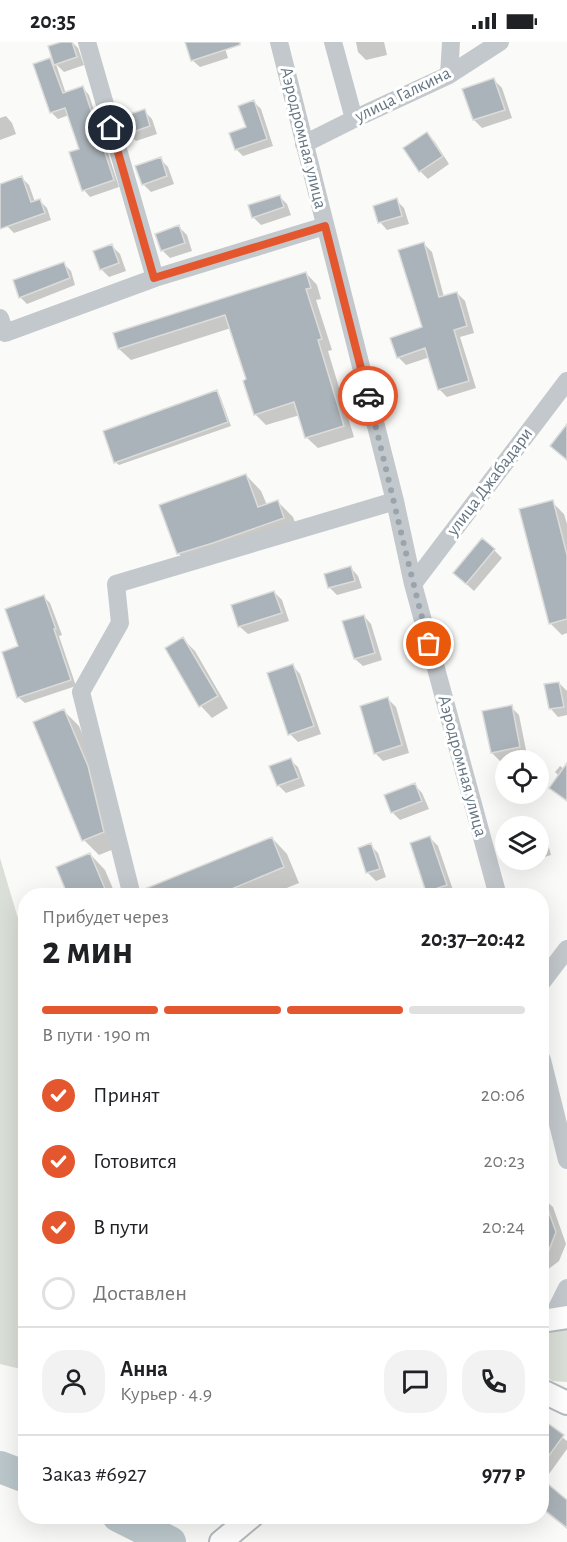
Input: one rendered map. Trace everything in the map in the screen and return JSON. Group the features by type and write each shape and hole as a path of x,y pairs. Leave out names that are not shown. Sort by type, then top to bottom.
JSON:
{"main road":[{"path":"221,1542 242,1524"}],"street":[{"path":"87,42 154,278"},
{"name":"Аэродромная улица","path":"279,42 395,501 413,584 496,888"},
{"path":"333,42 354,118"},
{"path":"449,75 451,42"},
{"name":"улица Галкина","path":"304,144 354,118 449,75 500,42"},
{"path":"2,326 325,226"},
{"name":"улица Джабадари","path":"413,584 567,381"},
{"path":"130,888 81,692 120,623 116,584 395,501"},
{"path":"549,973 567,949"},
{"path":"549,1088 567,1160"},
{"path":"550,1320 567,1288"}],"shaded area":[{"path":"0,858 18,918 18,1368 0,1364"},
{"path":"567,1329 567,1382 552,1381 549,1379 550,1331"}],"building":[{"path":"61,42 72,42 77,57 54,65 48,46"},
{"path":"185,42 240,42 240,45 191,61"},
{"path":"50,58 63,93 83,86 114,180 82,191 69,152 79,149 65,108 50,113 33,64"},
{"path":"494,78 505,110 473,120 462,89"},
{"path":"254,100 267,139 235,150 229,133 246,127 238,106"},
{"path":"145,109 150,126 127,134 121,117"},
{"path":"427,132 443,156 419,172 403,148"},
{"path":"161,157 167,176 142,185 135,166"},
{"path":"22,176 31,202 40,199 45,213 0,229 0,184"},
{"path":"280,195 284,207 252,218 248,205"},
{"path":"397,198 402,216 378,223 373,206"},
{"path":"179,225 185,243 161,251 155,234"},
{"path":"424,242 439,297 457,292 467,326 454,330 469,381 438,390 425,348 397,358 390,338 422,327 398,250"},
{"path":"112,244 119,263 100,270 93,251"},
{"path":"64,262 70,278 19,298 13,280"},
{"path":"306,272 311,288 306,289 322,339 318,340 344,426 305,438 294,402 254,415 243,381 246,379 225,315 118,349 113,333"},
{"path":"217,390 228,422 114,463 103,431"},
{"path":"567,424 567,460 550,446"},
{"path":"246,474 258,507 278,500 284,518 177,554 159,505"},
{"path":"553,500 567,555 567,619 549,624 519,509"},
{"path":"482,538 495,549 466,584 453,573"},
{"path":"351,566 355,581 328,588 324,574"},
{"path":"274,591 282,613 238,627 231,605"},
{"path":"44,595 71,680 17,698 2,652 18,646 5,609"},
{"path":"364,615 375,653 354,659 342,621"},
{"path":"183,637 218,696 199,707 165,648"},
{"path":"293,664 314,726 288,735 267,673"},
{"path":"559,682 564,707 549,709 544,684"},
{"path":"388,697 402,745 374,754 360,706"},
{"path":"512,705 520,747 495,750 491,753 482,711"},
{"path":"64,709 88,766 104,832 82,841 33,722"},
{"path":"291,758 299,778 277,786 269,766"},
{"path":"567,763 567,801 549,788"},
{"path":"415,783 422,801 391,813 384,795"},
{"path":"430,836 447,885 425,888 410,843"},
{"path":"272,837 284,867 234,888 147,888"},
{"path":"371,843 380,869 366,873 358,848"},
{"path":"90,853 105,888 65,888 56,867"},
{"path":"549,1213 556,1232 549,1250"},
{"path":"549,1424 564,1435 549,1455"},
{"path":"549,1485 567,1500 567,1528 549,1514"}],"waterway":[{"path":"0,1467 18,1474"},
{"path":"134,1524 170,1542"}],"way so far":[{"path":"368,396 429,644"}],"route":[{"path":"111,128 154,278 325,226 368,396"}]}
